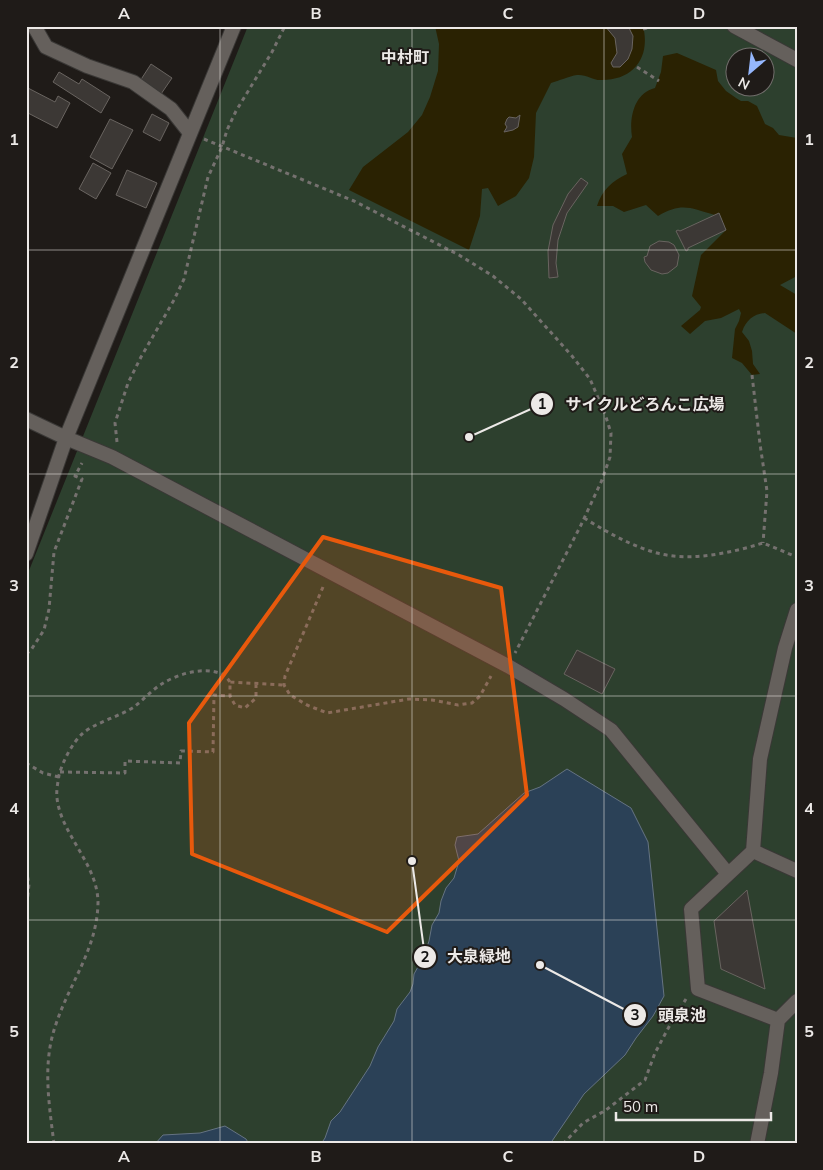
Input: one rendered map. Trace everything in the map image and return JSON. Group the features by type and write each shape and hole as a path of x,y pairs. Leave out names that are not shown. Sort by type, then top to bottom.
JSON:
{"street":[{"path":"34,26 46,47 87,66 133,82 171,108 190,133"},
{"path":"26,554 66,438 234,26"},
{"path":"734,26 797,60"},
{"path":"26,419 112,457 504,664 612,730 728,874"},
{"path":"778,1020 698,989 691,909 753,851 760,759 785,648 797,610"},
{"path":"753,851 797,871"},
{"path":"757,1144 771,1073 778,1020 797,1002"}],"path":[{"path":"112,457 118,446 115,423 128,383 184,279 208,178 222,147 227,130 285,26"},
{"path":"644,29 655,26"},
{"path":"637,67 659,80"},
{"path":"190,133 363,205 459,255 493,276 521,299 572,356 590,379 605,414 611,433 610,457 602,480 584,518 504,664 480,696 472,703 458,705 432,700 408,699 327,713 308,705 290,694 284,685 285,676 329,572"},
{"path":"752,375 767,491 763,543"},
{"path":"26,654 31,650 44,630 49,609 54,552 82,479"},
{"path":"584,518 619,539 658,554 693,557 746,548 763,543 797,558"},
{"path":"54,1144 47,1093 47,1064 55,1024 92,942 97,924 98,900 89,868 63,818 57,797 60,772 67,754 84,733 134,706 161,685 186,673 202,671 223,674 230,682 230,696 235,705 246,708 256,698 256,684"},
{"path":"230,682 284,685"},
{"path":"60,772 125,773 125,761 180,763 180,751 213,752 214,696 230,696"},
{"path":"26,763 43,772 59,777"},
{"path":"26,869 29,884 26,914"},
{"path":"563,1144 583,1123 606,1110 645,1080 655,1053 671,1022 686,999 698,989"}],"highlighted area":[{"path":"323,537 501,588 527,795 387,932 192,854 189,723"}],"green space":[{"path":"248,26 797,26 797,1144 26,1144 26,578"}],"sand":[{"path":"435,26 643,26 645,38 642,57 630,72 622,76 600,80 577,75 551,83 536,113 534,157 529,178 516,196 498,206 488,188 482,189 480,216 469,250 349,190 363,167 408,132 422,115 438,71 439,44"},
{"path":"677,53 716,70 718,81 726,91 726,98 736,98 757,106 765,124 773,128 779,135 797,138 797,276 780,285 797,295 797,334 765,313 754,316 748,321 742,332 749,341 753,364 760,374 752,375 742,363 732,358 735,329 741,313 739,309 721,318 705,321 690,334 681,326 700,310 701,307 692,296 701,255 726,230 719,213 715,215 680,208 658,216 646,205 624,212 613,206 597,206 608,187 627,174 622,154 632,137 631,122 634,107 642,95 655,88 661,72 663,56"}],"water":[{"path":"567,769 631,808 648,842 664,996 653,1016 625,1055 584,1094 550,1144 321,1144 331,1121 340,1112 370,1066 378,1047 394,1021 397,1009 410,992 414,974 424,956 432,925 439,913 446,888 454,878 459,861 455,845 457,837 478,834 524,793 540,787"},
{"path":"225,1126 246,1139 249,1144 155,1144 163,1135 200,1133"}],"building":[{"path":"605,26 628,26 633,36 632,49 628,59 620,67 613,67 611,63 617,53 615,38"},
{"path":"151,64 172,78 161,94 140,81"},
{"path":"59,72 79,84 82,79 110,97 101,113 53,82"},
{"path":"26,87 55,102 58,96 70,103 57,128 26,112"},
{"path":"152,114 169,123 160,141 143,132"},
{"path":"520,115 518,127 504,132 507,127 505,124 507,119 509,117 516,118"},
{"path":"110,119 133,130 112,169 90,157"},
{"path":"93,163 111,173 96,199 79,189"},
{"path":"127,170 157,183 146,208 116,195"},
{"path":"581,178 588,183 567,213 558,240 556,263 558,277 549,278 548,251 553,225 568,194"},
{"path":"719,213 726,230 688,248 686,251 676,231 680,231"},
{"path":"659,241 669,242 674,245 679,255 677,266 668,273 662,274 651,270 645,262 644,257 647,256 650,246"},
{"path":"577,650 615,669 602,694 564,674"},
{"path":"747,890 765,989 721,969 714,921"}],"place":[{"name":"サイクルどろんこ広場","path":"469,437"},
{"name":"大泉緑地","path":"412,861"},
{"name":"頭泉池","path":"540,965"}],"district":[{"name":"中村町","path":"405,57"}]}
